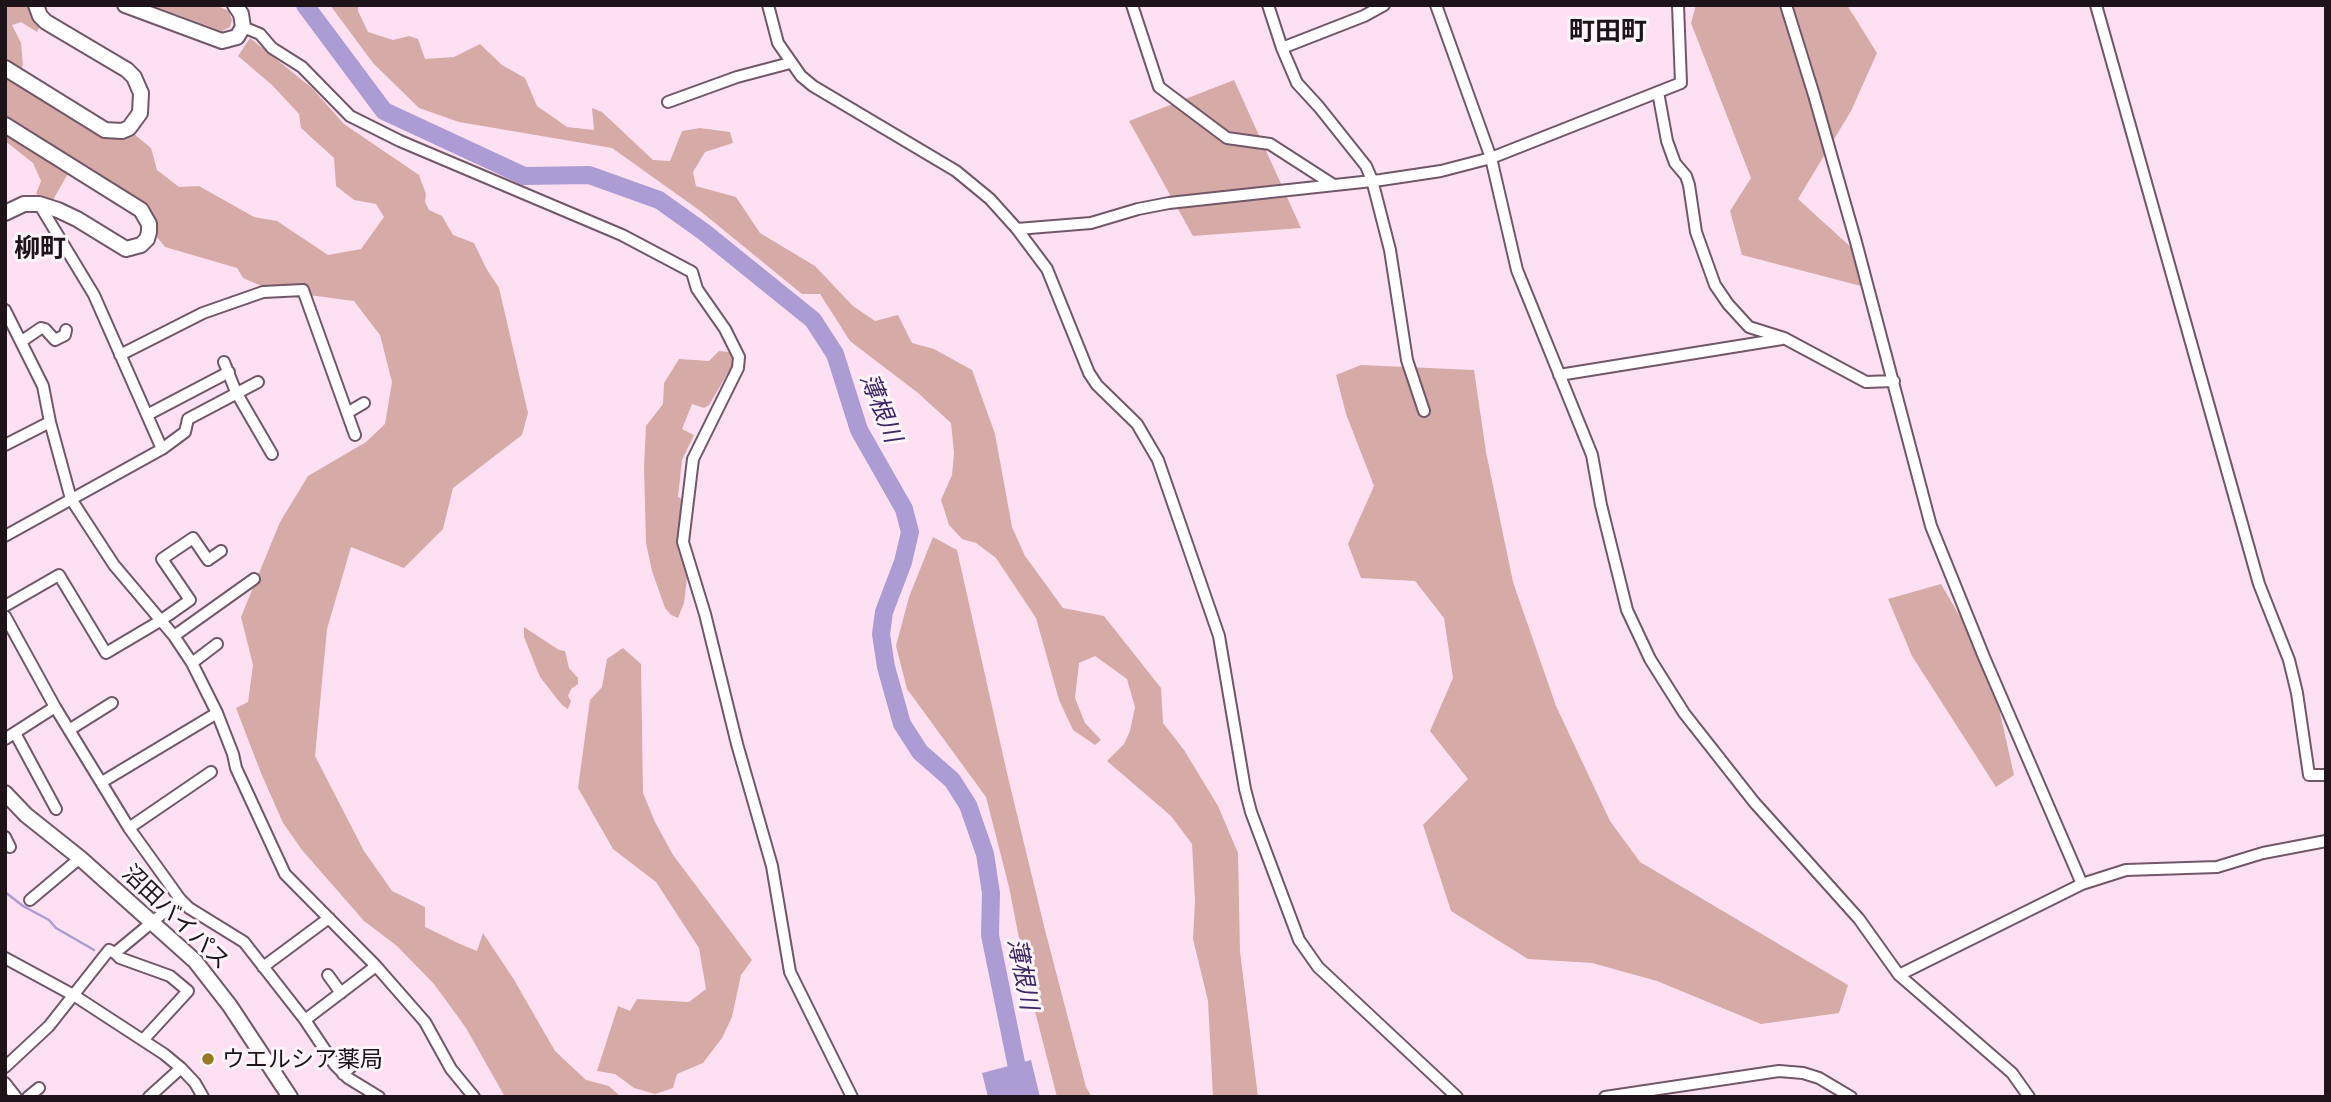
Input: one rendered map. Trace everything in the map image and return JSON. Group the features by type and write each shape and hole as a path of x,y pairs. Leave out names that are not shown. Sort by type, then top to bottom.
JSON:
{"street":[{"path":"5,68 105,130 122,131 129,128 140,113 141,93 134,76 46,22 40,16 36,5"},
{"path":"125,5 222,41 237,37 243,27 241,14 235,5"},
{"path":"768,5 778,43 790,63 813,86 956,171 990,199 1017,229 1053,279 1089,373 1137,424 1158,460 1219,636 1251,812 1299,940 1318,967 1457,1097"},
{"path":"1132,5 1159,87 1227,138 1270,144 1332,184"},
{"path":"1268,5 1297,83 1320,107 1366,166 1372,180 1390,250 1407,360 1424,411"},
{"path":"1282,48 1364,16 1384,5"},
{"path":"1436,5 1490,158 1517,270 1592,455 1601,505 1627,610 1650,659 1692,723 1754,802 1859,919 1899,975 2012,1073 2029,1097"},
{"path":"1017,229 1091,223 1169,203 1441,172 1490,158 1681,83 1678,5"},
{"path":"1786,5 1818,108 1894,381 1931,526 2082,884"},
{"path":"2096,5 2259,583 2289,660 2297,692 2309,775 2326,775"},
{"path":"243,27 260,34 272,48 302,67 350,116 400,141 622,235 692,272 697,289 725,329 739,357 738,368 693,459 683,542 705,614 737,744 772,866 790,972 852,1097"},
{"path":"668,102 737,77 790,63"},
{"path":"1658,92 1667,141 1675,163 1686,176 1689,185 1696,232 1715,285 1728,304 1749,327 1784,338 1867,382 1894,381"},
{"path":"5,125 141,209 149,224 147,239 134,249 126,249 58,209 39,204 17,206 5,213"},
{"path":"39,204 94,295 162,449"},
{"path":"120,355 203,313 263,292 303,290 355,435"},
{"path":"5,310 43,386 71,499 114,565 174,636 192,663 217,713 236,768 285,874 376,967 425,1022 451,1069 474,1097"},
{"path":"22,341 41,328 55,340 65,335 66,330"},
{"path":"1559,375 1784,338"},
{"path":"147,415 226,367 236,392 272,454"},
{"path":"5,536 162,449 185,432 188,419 258,382"},
{"path":"347,414 365,403"},
{"path":"5,445 50,422"},
{"path":"5,607 59,575 106,653 190,600 162,559 194,538 208,560 221,551"},
{"path":"174,636 254,579"},
{"path":"5,616 55,708 129,828 180,899 189,908 244,942 305,1020 335,1066 379,1097"},
{"path":"192,663 217,644"},
{"path":"69,730 112,703"},
{"path":"55,708 10,736 57,809"},
{"path":"102,782 217,713"},
{"path":"129,828 211,772"},
{"name":"沼田バイパス","path":"5,793 26,815 80,858 195,961 230,1006 290,1097"},
{"path":"1899,975 2082,884 2126,870 2217,867 2263,853 2326,841"},
{"path":"30,900 80,858"},
{"path":"115,953 180,899"},
{"path":"263,967 329,918"},
{"path":"5,1067 49,1026 109,950 120,958 170,976 188,991 143,1040"},
{"path":"7,964 75,996 143,1040 181,1068 203,1097"},
{"path":"305,1020 376,967"},
{"path":"328,975 341,993"},
{"path":"343,1073 355,1063"},
{"path":"149,1097 181,1068"},
{"path":"1605,1097 1779,1071 1804,1073 1819,1078 1851,1097"},
{"path":"5,1083 16,1097"},
{"path":"28,1097 39,1088"}],"shaded area":[{"path":"5,5 30,5 31,12 41,24 37,32 21,22 12,25 21,43 23,65 20,71 5,62"},
{"path":"151,5 215,5 229,11 232,20 230,27 222,31"},
{"path":"330,5 358,5 368,32 393,40 409,36 418,39 425,59 454,57 480,44 502,65 525,78 537,106 567,127 594,130 592,108 602,112 653,160 670,161 682,131 700,128 730,132 733,143 705,152 693,172 696,186 736,197 760,233 815,266 853,306 875,321 898,315 912,343 934,349 972,370 995,434 1012,527 1025,556 1063,608 1104,616 1161,688 1163,723 1184,750 1218,806 1238,853 1240,951 1258,1097 1213,1097 1208,1001 1193,939 1195,901 1192,844 1171,816 1107,761 1124,744 1130,731 1135,707 1127,679 1095,656 1079,663 1075,698 1085,723 1101,740 1095,745 1073,730 1059,700 1036,618 996,558 976,543 962,539 949,525 941,500 952,475 954,453 951,423 918,393 850,341 820,294 802,294 699,210 612,148 459,122 419,108 373,63"},
{"path":"1696,5 1847,5 1877,53 1851,111 1798,199 1865,260 1861,286 1742,255 1730,211 1751,178 1691,23"},
{"path":"250,38 312,88 344,124 419,175 429,210 442,216 453,235 474,243 499,288 528,413 522,435 453,488 443,529 404,568 351,547 327,629 315,756 364,851 392,891 425,907 425,927 460,944 477,951 483,933 513,978 555,1051 586,1080 609,1086 621,1097 505,1097 466,1028 434,984 397,946 364,921 302,850 283,823 236,708 248,702 253,665 241,617 280,522 308,476 366,442 385,424 392,382 380,335 354,301 271,290 243,278 237,268 165,247 153,232 153,224 5,120 5,76 97,134 112,139 134,134 151,148 157,170 179,187 199,186 254,217 277,221 328,255 361,249 384,217 376,204 354,200 336,186 334,158 301,128 299,114 272,85 238,56"},
{"path":"1234,80 1301,228 1193,236 1129,121"},
{"path":"5,129 70,170 53,200 36,194 41,181 33,163 5,141"},
{"path":"719,351 729,352 736,359 709,405 704,408 692,404 682,429 694,435 682,460 678,497 685,501 688,570 684,603 678,618 665,608 646,543 646,426 663,404 664,383 679,359 709,361"},
{"path":"1361,365 1474,370 1486,452 1513,582 1556,706 1610,821 1640,862 1848,985 1839,1013 1761,1024 1657,981 1592,963 1528,959 1451,911 1423,825 1468,779 1430,731 1453,678 1444,618 1415,581 1361,578 1348,544 1374,486 1346,414 1336,375"},
{"path":"933,537 957,550 1045,930 1086,1087 1092,1097 1057,1097 1028,984 1009,887 986,797 907,689 896,646 909,597"},
{"path":"1941,584 1990,668 2014,775 1996,787 1912,656 1888,599"},
{"path":"524,627 559,650 565,651 569,668 578,678 578,684 571,689 568,696 571,701 568,709 540,677 524,637"},
{"path":"623,648 641,664 643,793 673,855 752,960 741,975 732,1017 722,1038 703,1063 677,1074 673,1088 655,1094 634,1088 615,1074 597,1071 618,1006 630,1011 637,999 689,1002 706,989 699,948 656,882 613,849 578,788 590,700 602,687 607,659"},
{"path":"1031,1060 1040,1097 988,1097 982,1073"}],"waterway":[{"name":"薄根川","path":"305,5 384,111 524,176 589,175 659,200 704,232 813,320 835,354 859,430 904,509 910,532 903,562 884,612 881,634 886,667 902,724 920,752 952,780 968,805 985,854 991,893 990,935 1023,1097"},
{"path":"5,892 23,906 49,920 56,928 94,950"}],"place":[{"name":"ウエルシア薬局","path":"208,1059"}],"district":[{"name":"町田町","path":"1608,31"},
{"name":"柳町","path":"40,248"}]}
